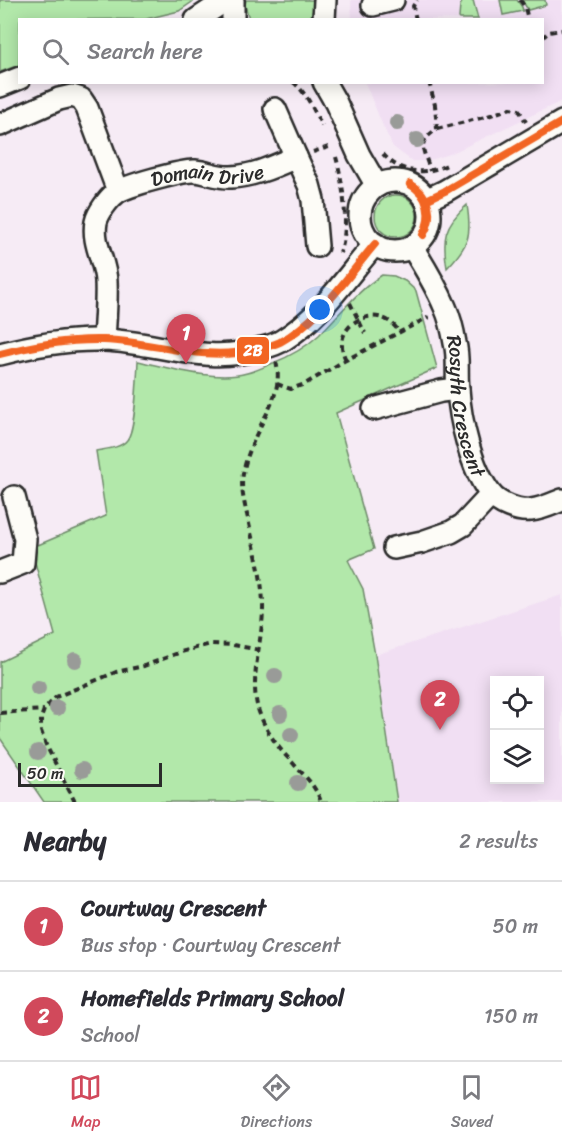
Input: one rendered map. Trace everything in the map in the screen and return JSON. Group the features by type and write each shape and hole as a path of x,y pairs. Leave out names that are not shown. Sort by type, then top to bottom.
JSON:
{"street":[{"path":"199,18 226,0"},
{"path":"232,0 233,18"},
{"path":"324,18 325,0"},
{"path":"0,86 18,79"},
{"path":"325,84 359,155 377,186"},
{"path":"0,125 59,99 72,96 81,99 87,108 118,191 96,220 97,247 106,279 104,340"},
{"path":"275,108 309,185 313,200 317,246"},
{"path":"426,200 562,122"},
{"name":"Domain Drive","path":"118,191 182,172 194,171 228,178 242,176 256,173 296,157"},
{"path":"399,181 410,184 420,191 426,200 430,221 426,232 411,247 393,251 383,249 367,236 360,214 369,194 377,186 399,181"},
{"path":"0,354 74,340 138,343 195,354 226,356 270,346 283,340 313,317 342,286 375,244"},
{"name":"Rosyth Crescent","path":"411,247 428,273 446,309 456,346 458,389 464,424 475,466 491,495 504,504 530,511 562,500"},
{"path":"374,410 441,391 458,389"},
{"path":"394,548 451,532 463,525 491,495"},
{"path":"0,572 23,563 25,539 14,496"}],"path":[{"path":"416,18 413,6 417,0"},
{"path":"520,0 525,7 528,18"},
{"path":"544,37 549,32 562,30"},
{"path":"430,84 435,105 437,129"},
{"path":"430,171 422,145 425,138 437,129 511,108 519,110 527,124 536,119"},
{"path":"382,152 405,170 430,171 452,163"},
{"path":"342,286 365,333"},
{"path":"277,384 291,389 305,384 346,360 446,309"},
{"path":"346,360 342,347 344,336 358,319 379,318 395,325 399,332"},
{"path":"270,346 277,366 277,384 272,405 261,425 243,475 243,496 262,580 263,607 260,650 255,678 256,698 260,715 268,732 291,762 308,778 321,802"},
{"path":"75,802 41,731 40,718 56,697 116,672 144,666 180,652 211,644 260,650"},
{"path":"0,713 44,710"}],"shaded area":[{"path":"351,0 562,0 562,101 450,154 427,161 412,161 393,147 365,84 544,84 544,18 352,18"},
{"path":"562,595 562,802 397,802 375,655"}],"green space":[{"path":"0,0 195,0 179,11 150,18 18,18 18,65 0,72"},
{"path":"246,0 313,0 313,10 310,18 249,18"},
{"path":"463,0 473,0 478,18 459,18"},
{"path":"500,0 517,0 523,11 503,15"},
{"path":"522,0 545,0 546,5 528,10"},
{"path":"396,195 411,201 417,216 411,231 396,237 381,231 375,216 381,201"},
{"path":"467,205 469,232 467,240 460,253 447,268 446,233 453,219"},
{"path":"382,275 394,276 405,281 416,291 437,368 336,413 374,549 348,560 363,589 397,802 44,802 0,738 0,662 55,635 31,548 106,516 96,451 121,445 130,434 136,403 138,361 208,375 235,375 254,371 286,358 308,344 357,295"}],"transit line":[{"name":"2B","path":"426,200 562,122"},
{"name":"2B","path":"410,184 422,194 428,206 429,220 423,235"},
{"name":"2B","path":"410,184 421,194 427,206 428,221 423,235"},
{"name":"2B","path":"0,354 78,340 123,341 216,354 267,347 280,342 308,322 332,298 375,244"}],"place":[{"name":"Courtway Crescent","path":"186,364"},
{"name":"Homefields Primary School","path":"440,730"}]}
